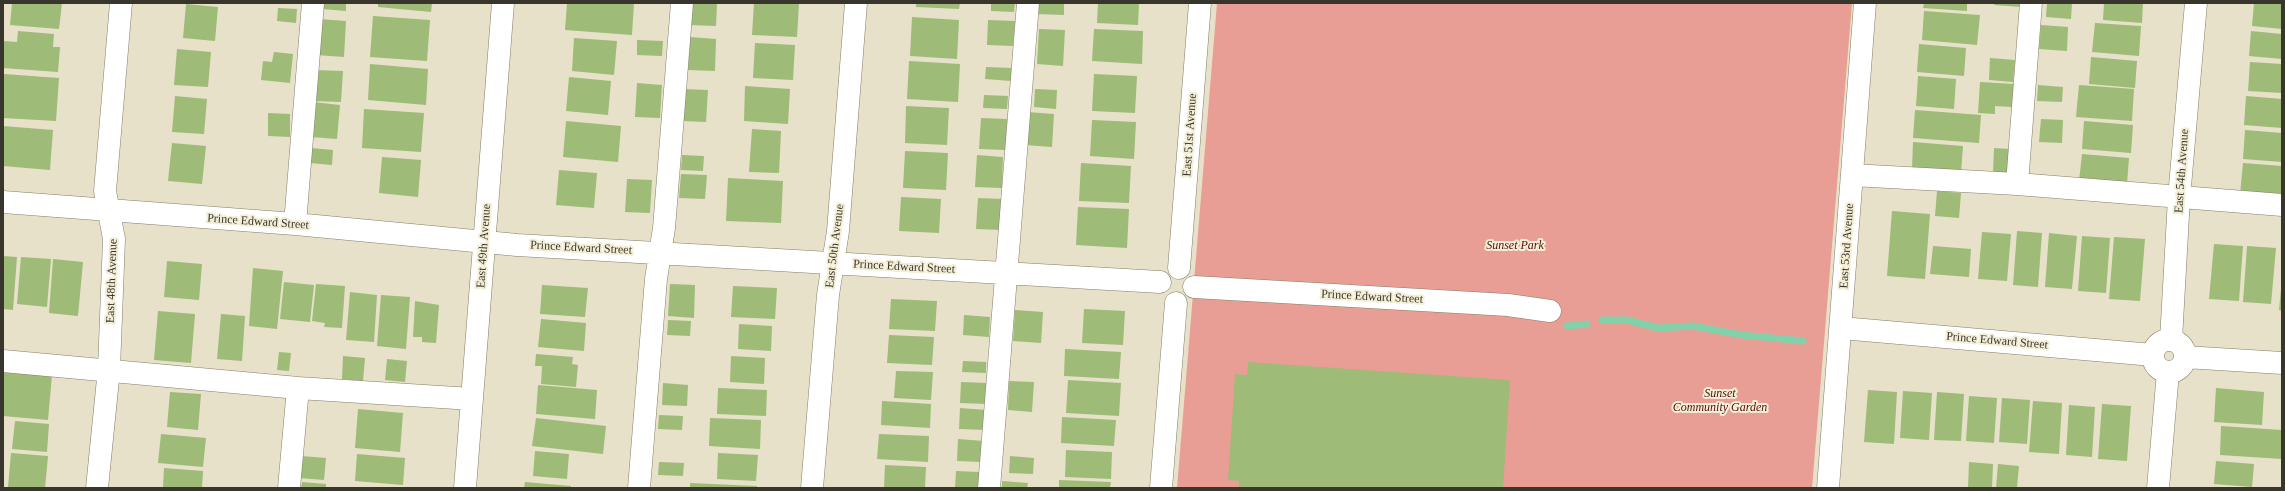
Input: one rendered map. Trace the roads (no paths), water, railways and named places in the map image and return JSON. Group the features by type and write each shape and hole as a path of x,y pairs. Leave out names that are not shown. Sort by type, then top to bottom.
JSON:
{"street":[{"name":"East 48th Avenue","path":"97,488 109,369 114,239 105,191 121,3"},
{"path":"295,224 313,3"},
{"name":"East 49th Avenue","path":"465,488 503,3"},
{"path":"638,488 660,252 664,228 682,3"},
{"name":"East 50th Avenue","path":"812,488 828,295 838,230 856,3"},
{"path":"989,488 1028,3"},
{"name":"East 51st Avenue","path":"1179,268 1200,3"},
{"name":"East 53rd Avenue","path":"1828,488 1865,3"},
{"path":"2017,184 2031,3"},
{"name":"East 54th Avenue","path":"2171,340 2179,198 2196,3"},
{"path":"1852,175 2017,184 2282,205"},
{"name":"Prince Edward Street","path":"3,202 295,224 484,242 1160,282"},
{"path":"1179,268 1189,272 1194,287 1190,296 1186,300 1176,303 1165,299 1161,294 1160,282 1169,270 1179,268"},
{"name":"Prince Edward Street","path":"1194,287 1508,305 1550,311"},
{"path":"1161,488 1176,303"},
{"name":"Prince Edward Street","path":"1841,328 2152,355"},
{"path":"2165,340 2171,340 2180,344 2185,352 2185,357 2182,366 2168,372 2163,371 2155,365 2152,355 2156,345 2165,340"},
{"path":"2185,357 2282,363"},
{"path":"3,361 109,369 298,388 472,399"},
{"path":"2158,488 2168,372"},
{"path":"289,488 298,388"}],"waterway":[{"path":"1602,320 1627,320 1658,328 1693,326 1742,335 1803,341"},
{"path":"1567,326 1587,324"}],"park label":[{"name":"Sunset Park","path":"1515,246"},
{"name":"Sunset Community Garden","path":"1720,401"}]}
